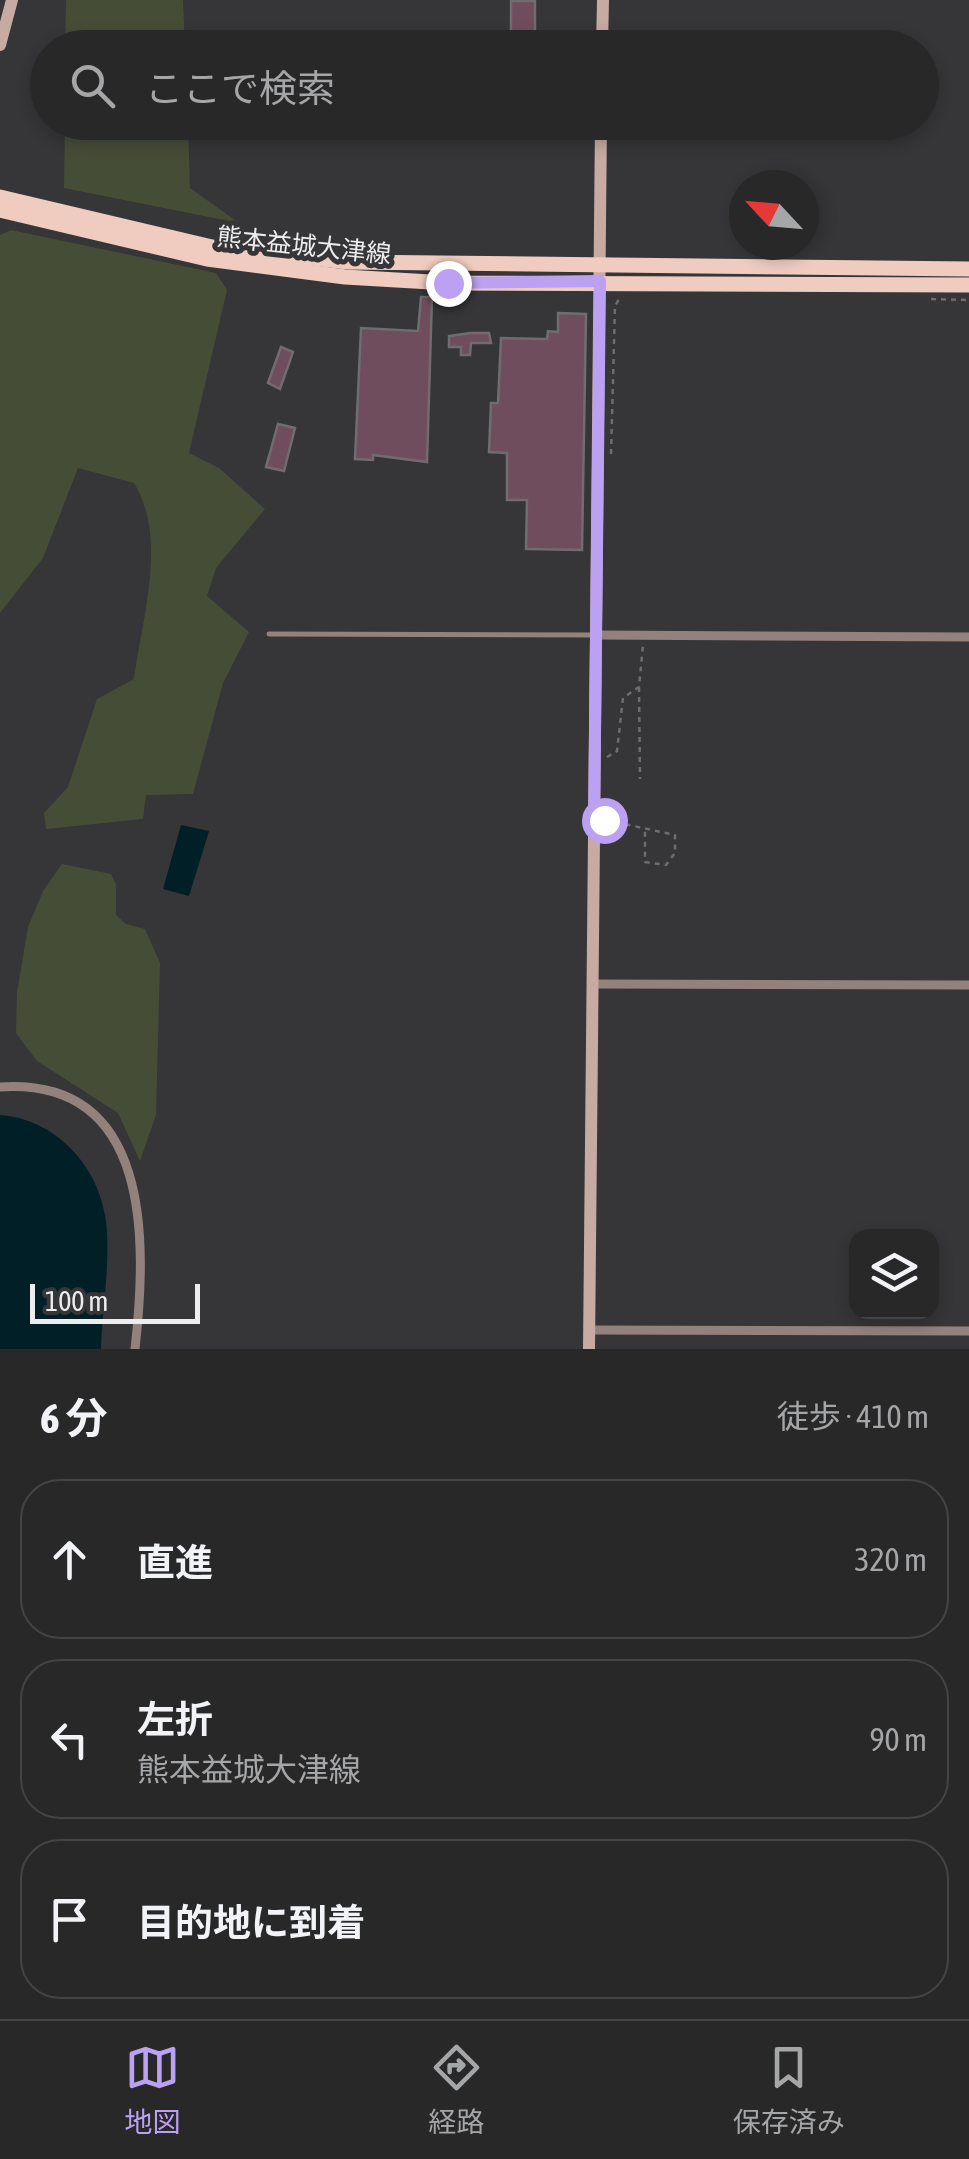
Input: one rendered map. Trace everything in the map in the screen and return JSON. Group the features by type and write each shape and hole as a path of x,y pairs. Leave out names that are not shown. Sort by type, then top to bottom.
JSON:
{"main road":[{"name":"熊本益城大津線","path":"0,197 212,247 348,262 599,262 969,270"},
{"name":"熊本益城大津線","path":"0,210 207,260 345,278 448,283 969,285"}],"street":[{"path":"0,45 12,0"},
{"path":"602,0 602,30"},
{"path":"590,1349 594,818 600,759 596,635 601,140"},
{"path":"596,635 969,637"},
{"path":"592,984 969,985"},
{"path":"0,1086 23,1085 60,1093 93,1112 116,1136 133,1178 138,1243 135,1349"},
{"path":"590,1330 969,1332"}],"lane":[{"path":"269,634 596,635"}],"path":[{"path":"610,460 615,306 621,295"},
{"path":"930,299 969,300"},
{"path":"640,779 639,687 646,636"},
{"path":"600,759 617,751 624,698 639,687"},
{"path":"600,759 606,740"},
{"path":"594,818 645,828 675,835 675,853 666,865 645,862 645,828"}],"green space":[{"path":"66,0 183,0 184,30 65,30"},
{"path":"65,140 189,140 190,188 239,223 64,188"},
{"path":"11,230 216,273 227,290 189,453 219,468 265,509 216,568 207,596 249,632 223,683 193,794 146,795 143,819 46,829 44,813 68,787 97,699 134,679 151,553 144,505 134,483 78,468 43,558 0,613 0,235"},
{"path":"62,864 111,874 116,884 116,915 126,924 145,929 160,963 156,1115 140,1161 118,1113 37,1061 16,1033 17,992 28,927 43,891"}],"water":[{"path":"181,825 209,831 189,896 163,889"},
{"path":"0,1115 20,1118 55,1135 82,1162 100,1196 107,1230 101,1349 0,1349"}],"building":[{"path":"511,1 535,1 535,30 511,30"},
{"path":"421,297 432,297 427,462 373,455 373,460 355,459 361,328 418,331"},
{"path":"558,313 586,314 582,550 526,549 527,500 507,500 507,453 489,452 491,403 498,403 501,338 547,339 548,331 558,332"},
{"path":"489,333 491,343 471,343 470,355 461,355 461,347 449,347 449,336"},
{"path":"281,347 293,352 280,389 268,383"},
{"path":"278,424 295,428 284,471 266,467"}],"route":[{"path":"448,283 600,281 594,818 604,820"}]}
